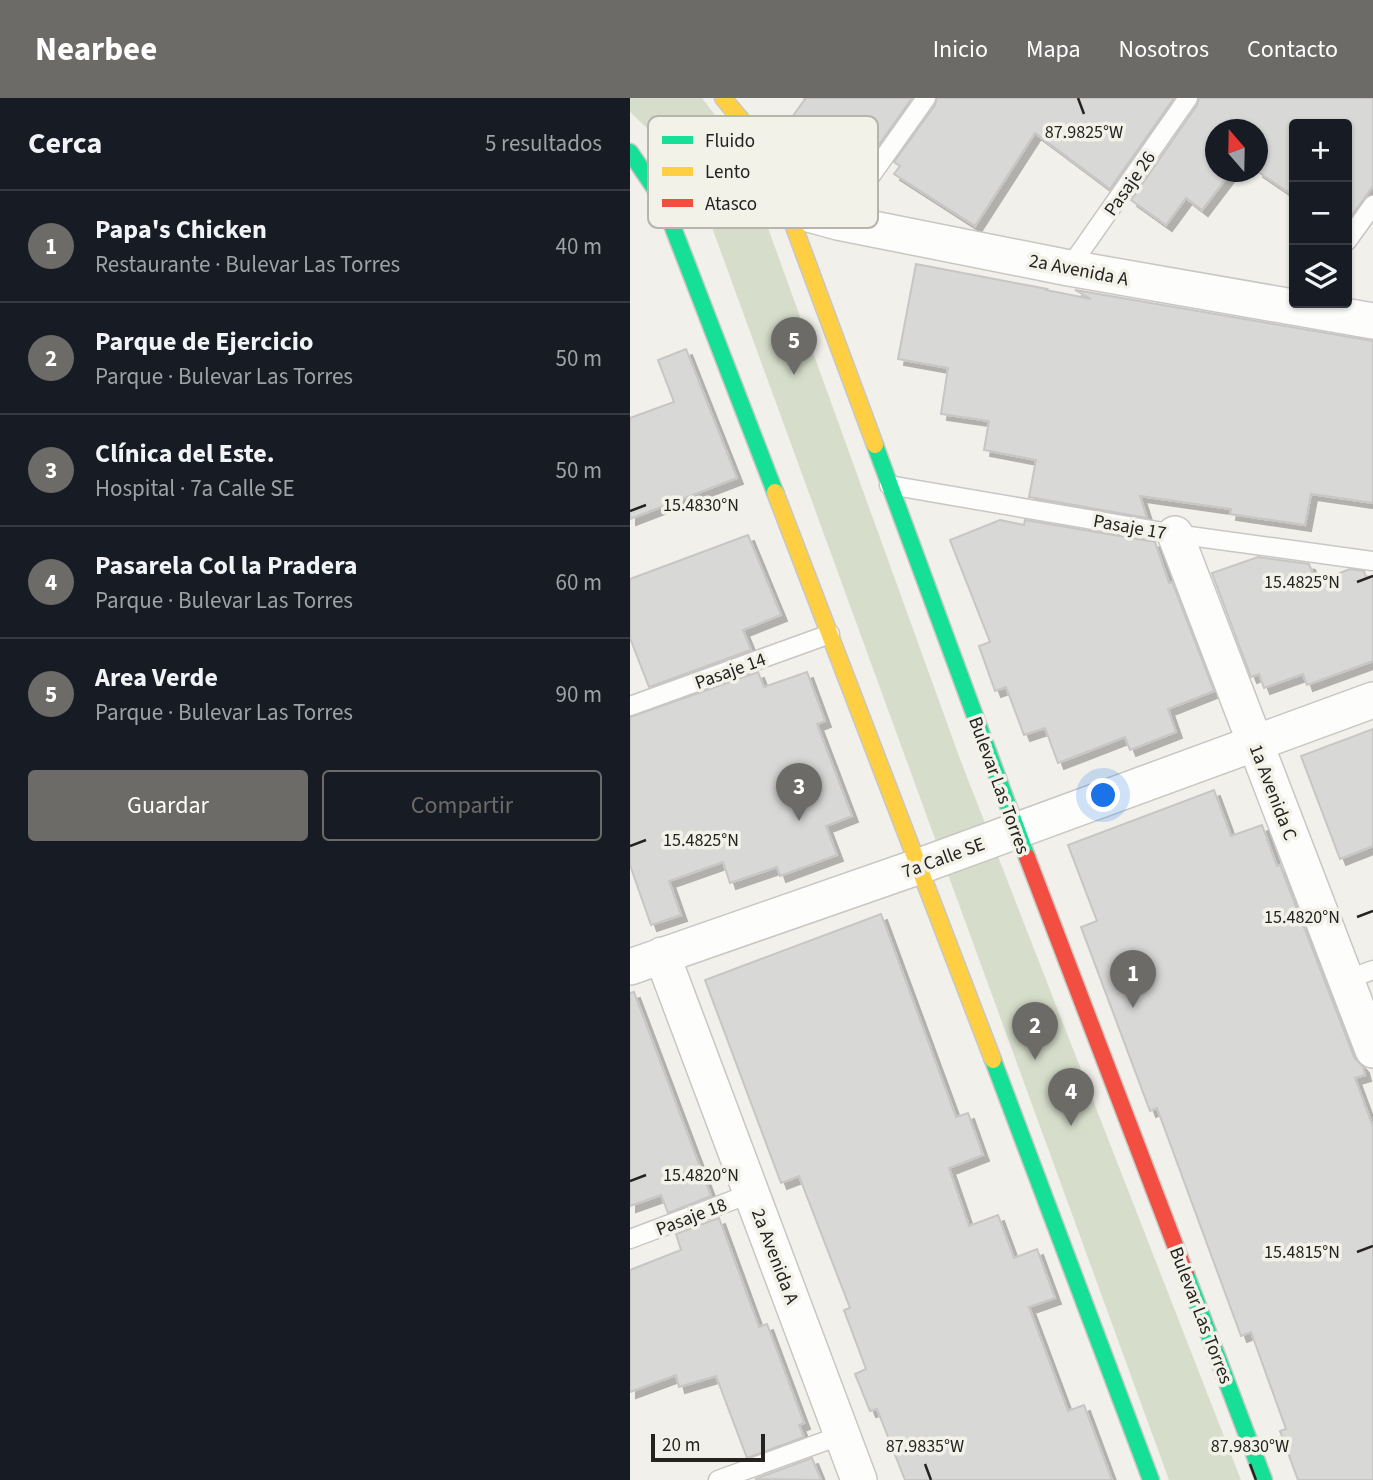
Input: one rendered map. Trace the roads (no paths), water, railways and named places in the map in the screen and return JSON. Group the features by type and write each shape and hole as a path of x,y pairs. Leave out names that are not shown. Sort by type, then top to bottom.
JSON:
{"street":[{"name":"Bulevar Las Torres","path":"723,98 738,116"},
{"path":"630,152 646,197"},
{"path":"659,228 830,634 1151,1480"},
{"name":"Bulevar Las Torres","path":"793,228 1017,831 1264,1480"},
{"name":"2a Avenida A","path":"868,228 1069,268 1289,303"},
{"name":"2a Avenida A","path":"1314,308 1373,321"},
{"name":"1a Avenida C","path":"1174,534 1256,743 1359,975 1373,1050"},
{"name":"7a Calle SE","path":"646,961 1017,831 1373,700"},
{"name":"2a Avenida A","path":"646,961 752,1193 859,1480"}],"lane":[{"path":"878,166 926,98"},
{"name":"Pasaje 26","path":"1069,268 1188,98"},
{"path":"1352,234 1373,205"},
{"name":"Pasaje 17","path":"889,485 1174,534 1373,561"},
{"name":"Pasaje 14","path":"630,706 830,634"},
{"name":"Pasaje 18","path":"630,1239 752,1193"},
{"path":"718,1480 842,1435"}],"place":[{"name":"Area Verde","path":"794,375"},
{"name":"Clínica del Este.","path":"799,821"},
{"name":"Papa's Chicken","path":"1133,1008"},
{"name":"Parque de Ejercicio","path":"1035,1060"},
{"name":"Pasarela Col la Pradera","path":"1071,1126"}]}
